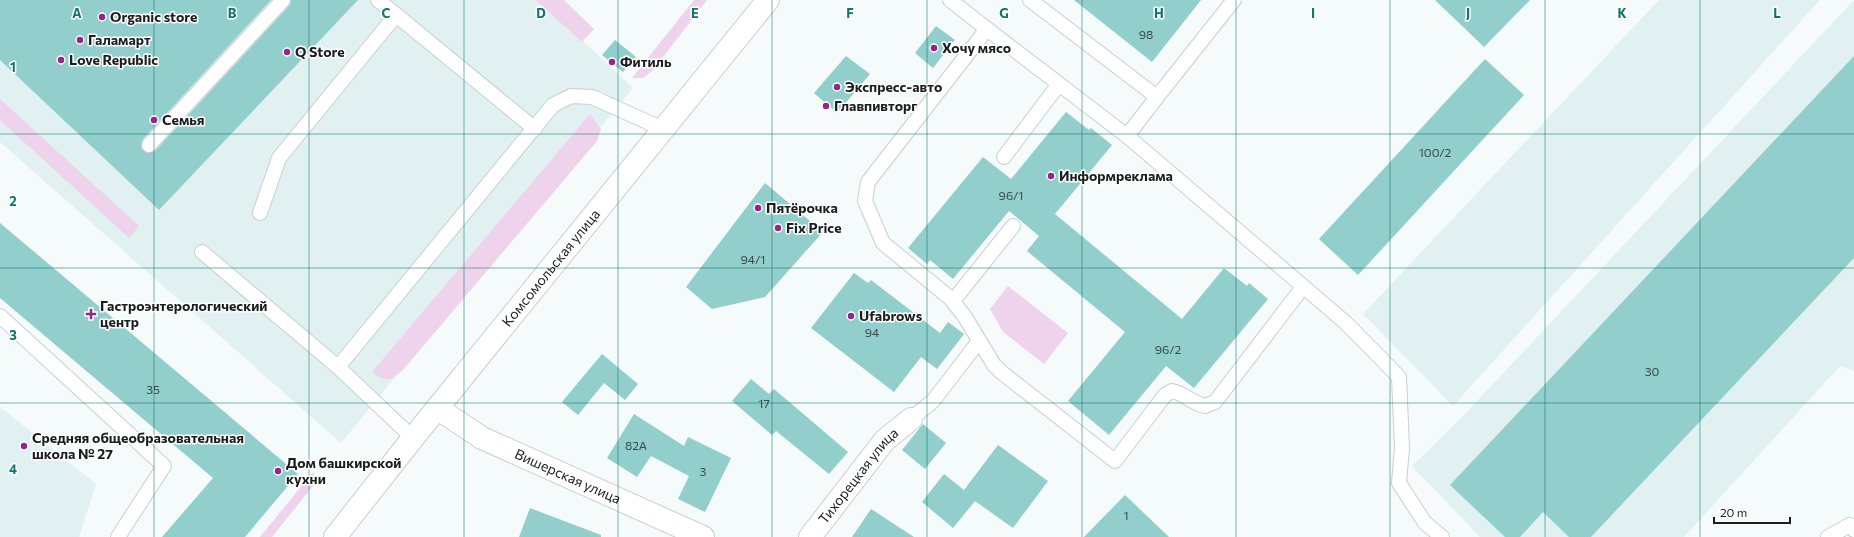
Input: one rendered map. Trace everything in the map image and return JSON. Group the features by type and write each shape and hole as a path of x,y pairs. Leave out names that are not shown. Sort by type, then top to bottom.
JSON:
{"main road":[{"name":"Комсомольская улица","path":"335,537 437,408 768,0"},
{"name":"Вишерская улица","path":"437,408 482,438 703,537"},
{"name":"Тихорецкая улица","path":"810,537 885,440 911,419"}],"lane":[{"path":"149,145 283,0"},
{"path":"378,0 535,129"},
{"path":"950,0 1127,136 1346,323 1399,377 1402,448 1399,483 1425,523 1442,537"},
{"path":"1030,0 1157,97"},
{"path":"1127,136 1234,0"},
{"path":"260,213 278,158 396,15"},
{"path":"987,29 868,182 865,201 883,243 954,301 994,365 1001,372 1115,461 1165,395 1172,391 1181,393 1194,404 1205,406 1214,402 1303,287"},
{"path":"1004,157 1059,84"},
{"path":"338,367 553,106 571,96 592,97 663,129"},
{"path":"954,301 1013,226"},
{"path":"202,252 338,367 413,438"},
{"path":"0,316 164,466 118,537"},
{"path":"911,419 933,401 979,341"},
{"path":"1828,537 1853,526"}],"shaded area":[{"path":"0,0 539,0 633,88 341,443 0,142"},
{"path":"536,0 564,0 594,29 582,42"},
{"path":"694,0 707,0 653,70 643,78 632,78"},
{"path":"1659,0 1820,0 1453,406 1363,314"},
{"path":"1854,0 1854,371 1840,366 1684,537 1480,537 1412,466 1462,417"},
{"path":"0,99 139,226 129,238 0,120"},
{"path":"590,114 601,129 597,141 403,370 388,379 381,378 372,372"},
{"path":"1008,286 1068,333 1044,364 1003,332 990,309"},
{"name":"Средняя общеобразовательная школа № 27","path":"0,407 96,484 79,537 0,537"},
{"path":"313,472 317,481 272,537 260,537"}],"building":[{"name":"Семья","path":"0,0 271,0 143,139 141,148 148,153 155,151 289,6 291,0 358,0 159,210 0,60"},
{"path":"1074,0 1201,0 1152,62"},
{"path":"1435,0 1530,0 1484,47"},
{"path":"936,26 955,40 933,68 915,53"},
{"path":"615,40 636,57 623,72 602,55"},
{"path":"846,56 870,74 837,113 814,93"},
{"path":"1854,56 1854,258 1591,537 1569,537 1543,512 1520,537 1505,537 1450,485"},
{"path":"1485,59 1524,95 1358,275 1319,239"},
{"path":"1066,112 1089,130 1091,128 1112,145 1055,214 1182,319 1224,268 1247,286 1249,283 1268,299 1194,388 1166,366 1109,435 1068,401 1125,332 1027,251 1039,236 1009,211 953,279 930,260 927,264 908,248 983,157 1011,179"},
{"path":"765,183 823,232 765,297 712,309 686,287"},
{"path":"0,223 298,474 245,537 162,537 213,478 0,298"},
{"path":"854,273 868,283 871,280 940,333 948,322 964,334 937,369 921,357 894,392 811,328"},
{"path":"602,354 638,384 625,400 604,383 578,415 562,402"},
{"path":"751,379 769,394 774,389 848,452 829,474 776,431 772,435 732,401"},
{"path":"634,414 684,446 688,437 731,458 705,512 678,499 689,476 651,456 637,477 607,458"},
{"path":"923,424 946,443 925,469 902,450"},
{"path":"998,445 1048,481 1013,528 975,501 953,528 922,502 944,474 964,490"},
{"path":"1125,495 1169,537 1084,537"},
{"path":"530,508 601,535 601,537 519,537"},
{"path":"871,509 914,537 852,537"}],"place":[{"name":"Organic store","path":"102,17"},
{"name":"Галамарт","path":"80,40"},
{"name":"Хочу мясо","path":"934,48"},
{"name":"Q Store","path":"287,52"},
{"name":"Love Republic","path":"61,60"},
{"name":"Фитиль","path":"612,62"},
{"name":"Экспресс-авто","path":"837,87"},
{"name":"Главпивторг","path":"826,106"},
{"name":"Семья","path":"154,120"},
{"name":"Информреклама","path":"1051,176"},
{"name":"Пятёрочка","path":"758,208"},
{"name":"Fix Price","path":"778,228"},
{"name":"Гастроэнтерологический центр","path":"91,314"},
{"name":"Ufabrows","path":"851,316"},
{"name":"Средняя общеобразовательная школа № 27","path":"24,446"},
{"name":"Дом башкирской кухни","path":"278,471"}]}
